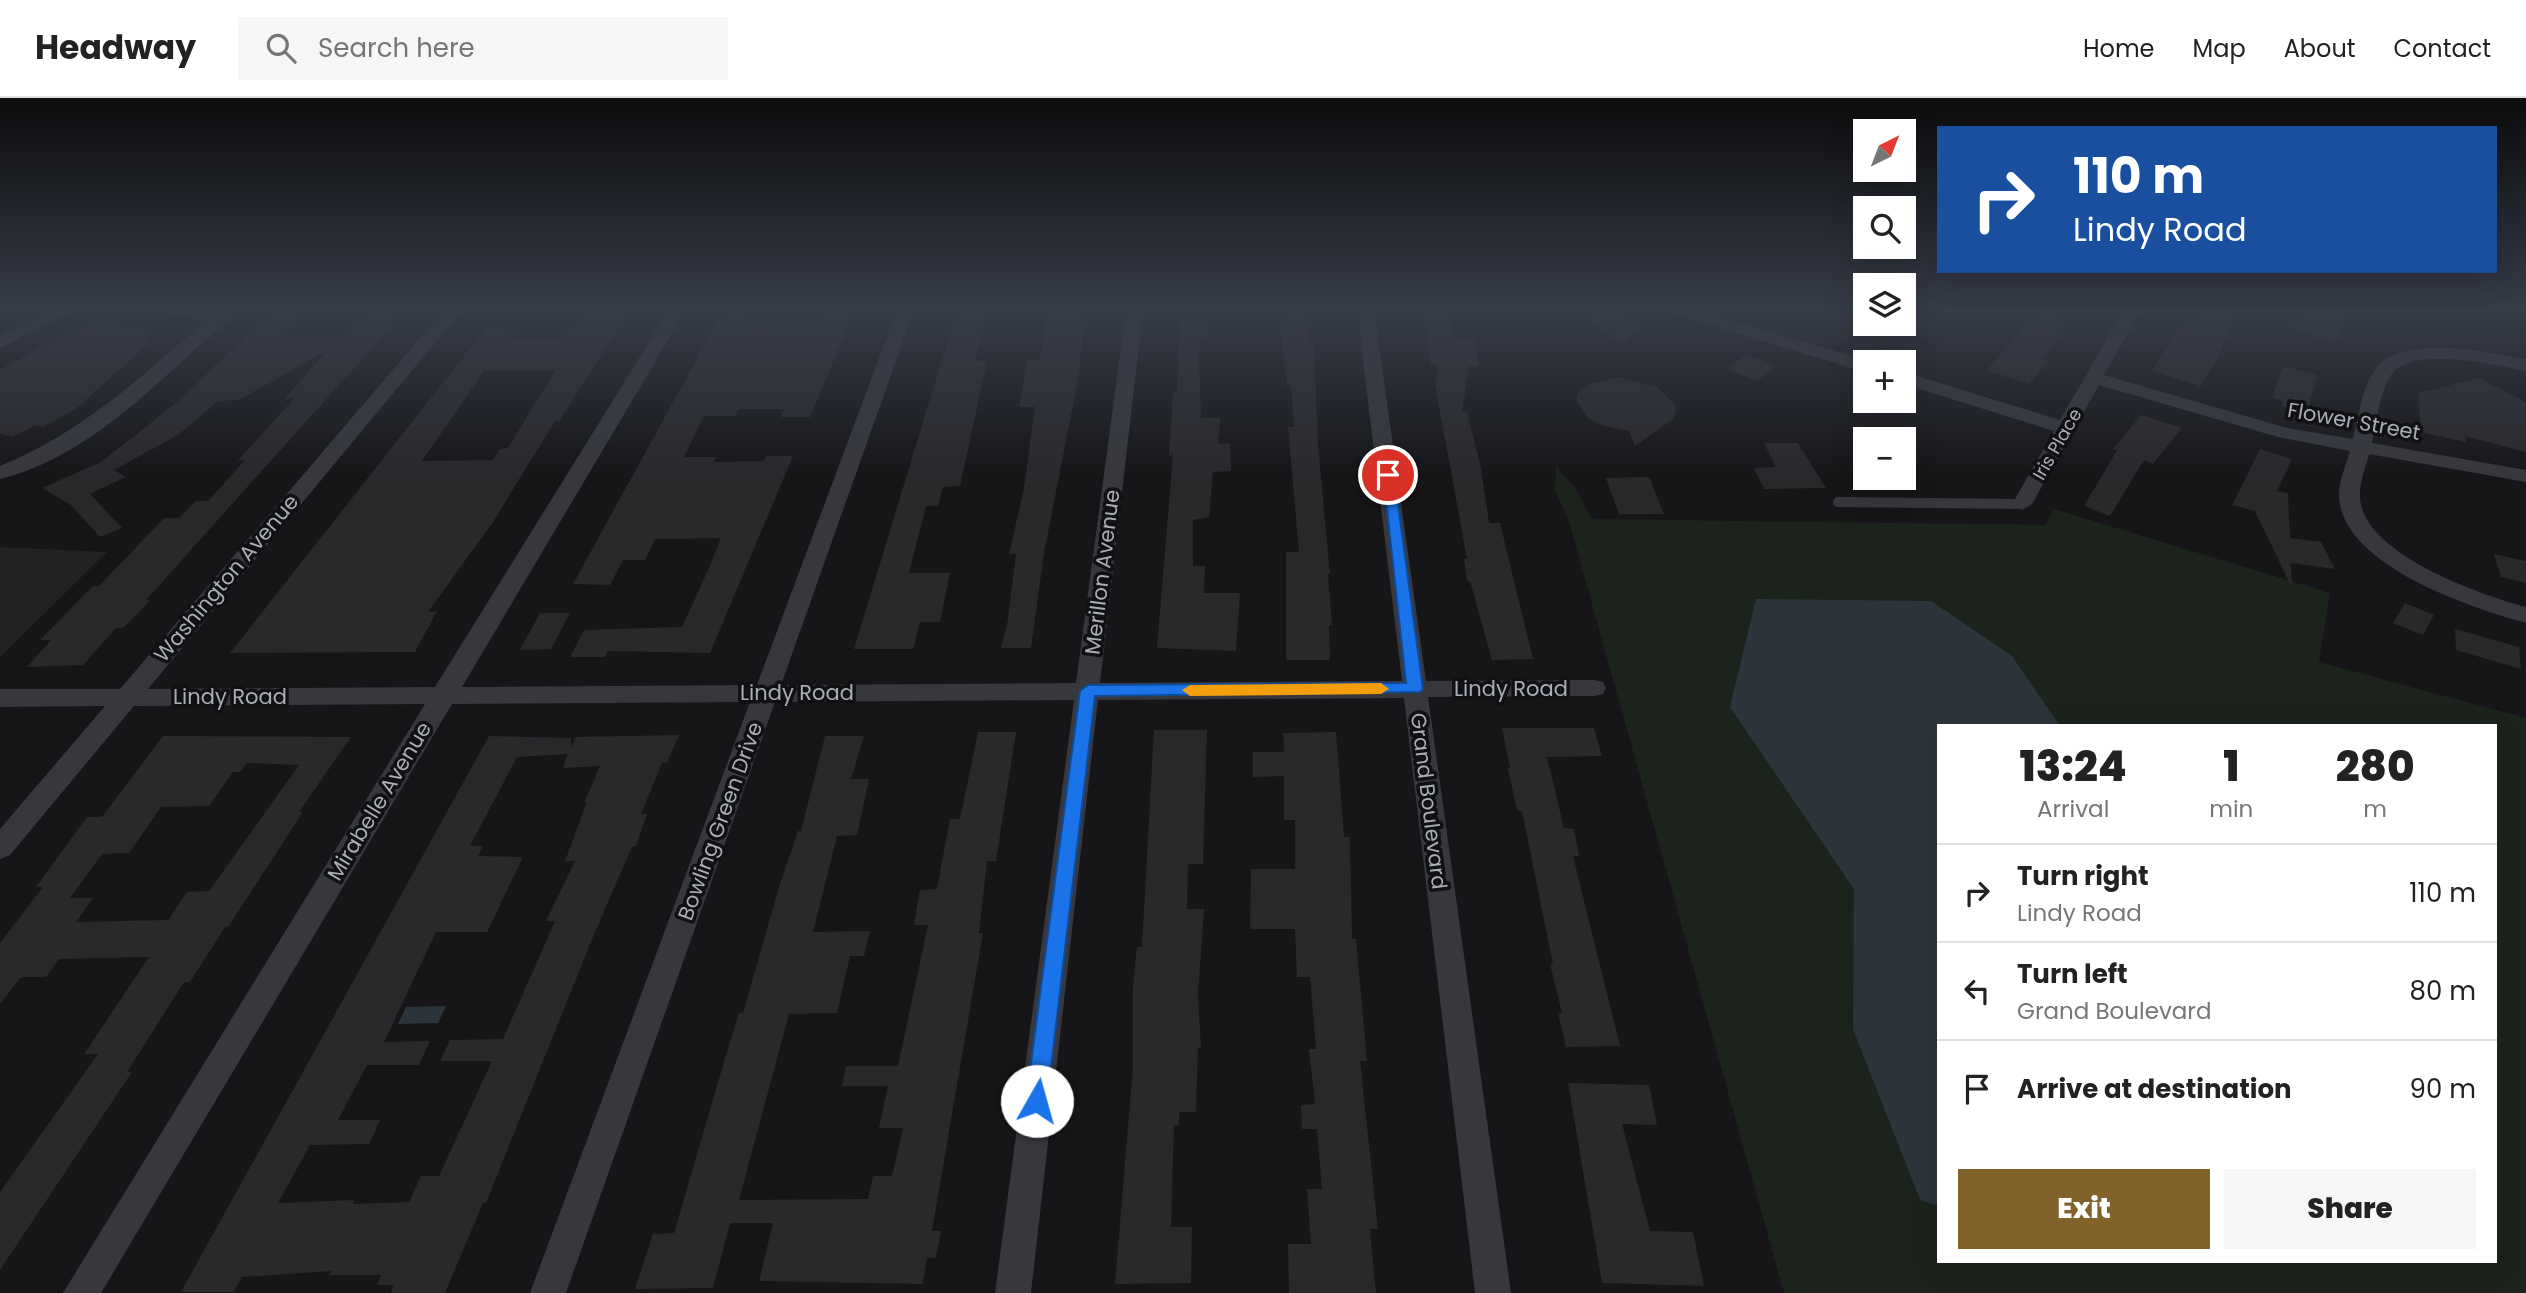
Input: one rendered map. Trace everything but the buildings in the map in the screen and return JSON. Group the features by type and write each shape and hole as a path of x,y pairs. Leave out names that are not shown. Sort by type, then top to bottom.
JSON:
{"street":[{"path":"0,473 58,447 101,422 167,366"},
{"name":"Washington Avenue","path":"0,848 406,366"},
{"name":"Mirabelle Avenue","path":"80,1293 643,366"},
{"name":"Bowling Green Drive","path":"548,1293 885,366"},
{"name":"Merillon Avenue","path":"1013,1293 1126,366"},
{"name":"Grand Boulevard","path":"1373,366 1493,1293"},
{"name":"Iris Place","path":"2022,504 2102,366"},
{"path":"2389,366 2378,382 2349,498 2356,519 2373,540 2431,580 2526,615"},
{"name":"Flower Street","path":"2095,378 2285,433 2526,476"},
{"path":"1916,382 2066,428"},
{"name":"Lindy Road","path":"0,698 1594,688"}],"lane":[{"path":"1838,502 2022,504"}],"shaded area":[{"path":"1556,467 1574,486 1592,519 2046,525 2054,509 2330,593 2319,662 2526,718 2526,1293 1784,1293 1568,518 1555,491"},
{"path":"0,547 107,552 0,657"},
{"path":"1756,599 1931,601 2012,656 2059,724 1937,724 1937,1205 1920,1200 1853,1029 1854,889 1730,707"},
{"path":"446,1006 438,1023 398,1024 406,1007"}],"slow traffic":[{"path":"1190,690 1381,689"}],"route":[{"path":"1037,1101 1088,691 1415,689 1388,475"}]}
